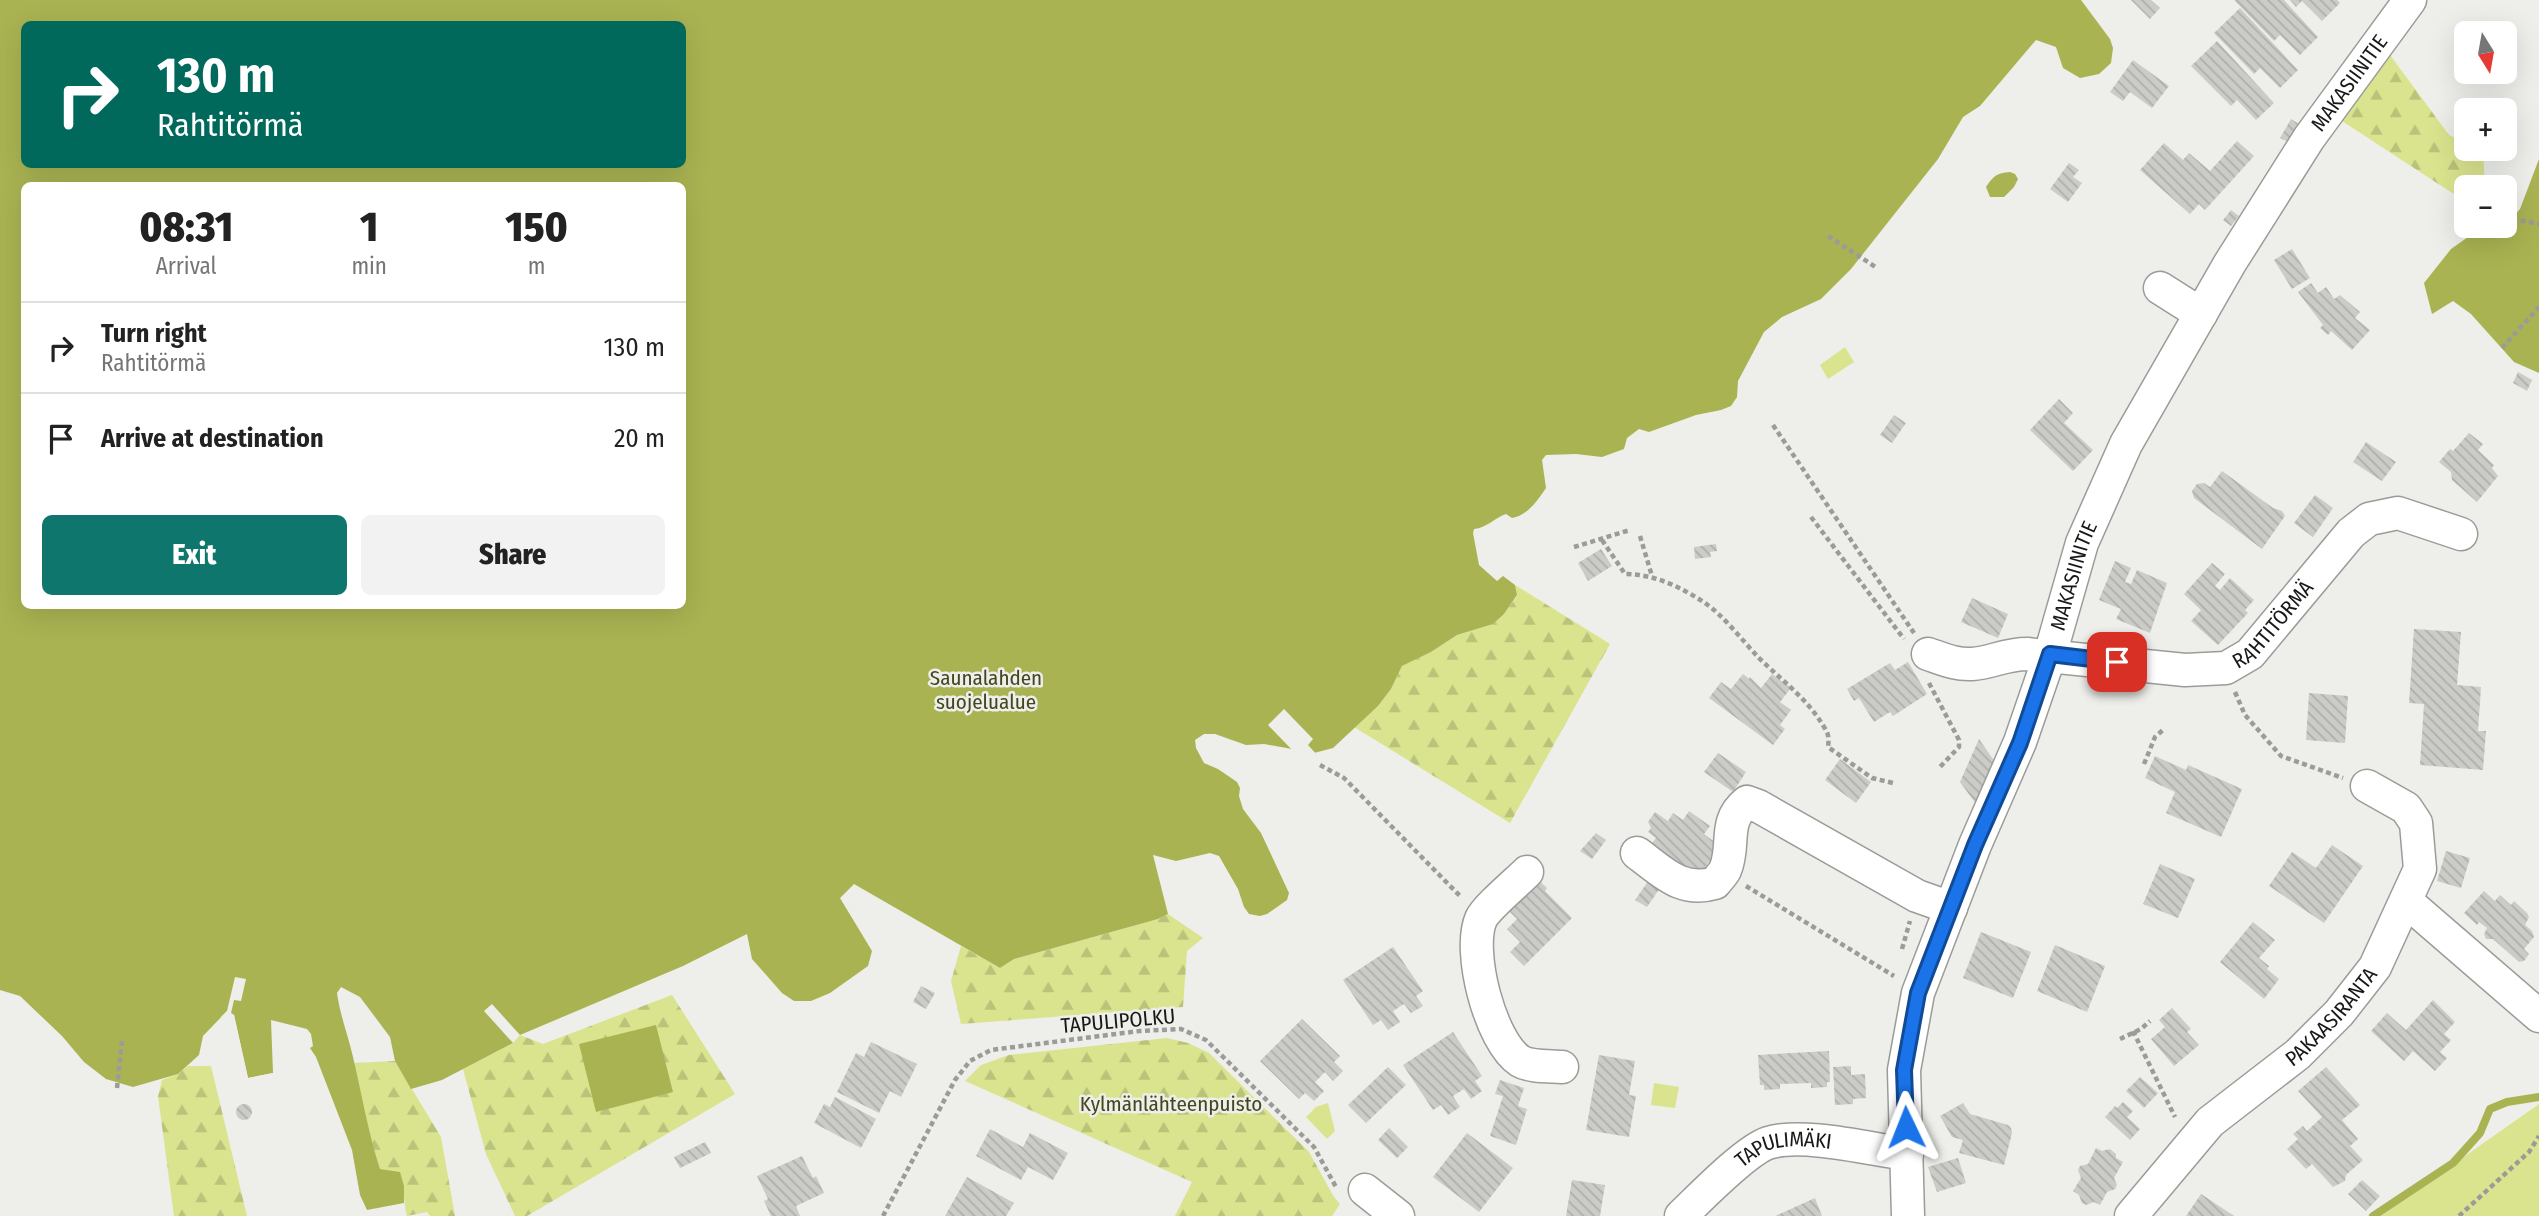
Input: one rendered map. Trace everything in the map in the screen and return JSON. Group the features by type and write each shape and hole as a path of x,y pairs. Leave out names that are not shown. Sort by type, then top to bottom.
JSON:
{"street":[{"name":"MAKASIINITIE","path":"1908,1216 1904,1070 1918,993 1975,845 2020,743 2050,654 2082,543 2126,444 2230,263 2309,138 2410,0"},
{"path":"2160,288 2201,313"},
{"name":"RAHTITÖRMÄ","path":"1922,661 1972,664 2008,654 2050,654 2185,670 2225,668 2250,654 2351,533 2370,519 2398,513 2461,534"},
{"name":"PAKAASIRANTA","path":"2131,1216 2165,1172 2210,1122 2298,1054 2339,1013 2375,967 2420,869 2416,823 2406,808 2367,786"},
{"path":"1637,853 1686,885 1703,887 1715,883 1725,870 1734,819 1739,808 1747,802 1916,896 1951,908"},
{"path":"1527,873 1482,918 1476,941 1483,988 1496,1030 1509,1052 1522,1063 1562,1067"},
{"path":"2406,901 2539,1016"},
{"name":"TAPULIMÄKI","path":"1681,1216 1738,1164 1766,1144 1793,1139 1907,1154"},
{"path":"1352,1192 1398,1216"}],"path":[{"path":"2517,220 2539,224"},
{"path":"1828,236 1877,268"},
{"path":"2502,348 2539,307"},
{"path":"1773,425 1922,661 1959,740 1959,747 1940,766"},
{"path":"1811,517 1922,661"},
{"path":"1574,547 1630,530"},
{"path":"1640,536 1652,577"},
{"path":"1602,540 1625,574 1645,574 1707,604 1774,673 1806,701 1829,735 1828,747 1872,778 1893,783"},
{"path":"2225,668 2245,715 2281,755 2367,786"},
{"path":"2144,764 2155,737 2164,729"},
{"path":"1320,765 1344,778 1482,918"},
{"path":"1751,889 1894,977"},
{"path":"2120,1039 2150,1020"},
{"name":"TAPULIPOLKU","path":"883,1216 955,1080 970,1062 991,1050 1139,1031 1181,1029 1206,1040 1314,1147 1352,1192"},
{"path":"2133,1031 2175,1117"},
{"path":"117,1088 122,1041"},
{"path":"2459,1216 2529,1152 2539,1136"}],"green space":[{"path":"2390,55 2449,135 2454,137 2454,161 2484,161 2484,175 2454,175 2454,194 2339,119"},
{"path":"1845,347 1854,362 1828,379 1820,365"},
{"path":"1515,585 1610,644 1510,823 1354,727 1378,706 1391,689 1402,666 1457,635 1493,624 1517,596"},
{"path":"1168,914 1203,938 1187,951 1183,1007 961,1024 951,981 961,946 1000,968 1014,959"},
{"path":"672,995 735,1094 527,1216 515,1216 486,1154 463,1069 513,1043 520,1035 543,1044"},
{"name":"Kylmänlähteenpuisto","path":"1167,1038 1188,1043 1209,1053 1309,1152 1340,1204 1332,1216 1175,1216 1192,1182 965,1081 981,1065 1009,1055"},
{"path":"395,1061 441,1137 455,1216 430,1216 427,1212 407,1216 400,1173 380,1169 368,1132 354,1063"},
{"path":"188,1066 211,1066 247,1216 174,1216 158,1096 162,1080 178,1074"},
{"path":"1654,1083 1679,1087 1675,1108 1651,1105"},
{"path":"1328,1103 1335,1131 1327,1139 1306,1117 1316,1107"},
{"path":"2539,1104 2539,1216 2380,1216"}],"shaded area":[{"name":"Saunalahden suojelualue","path":"0,0 2081,0 2110,39 2113,48 2111,63 2099,74 2080,78 2063,68 2056,47 2036,40 1980,106 1963,117 1938,159 1851,269 1821,299 1782,317 1764,332 1738,381 1737,397 1731,406 1649,432 1639,429 1627,438 1624,449 1602,457 1546,455 1542,460 1546,488 1532,507 1518,516 1512,518 1506,514 1474,529 1479,565 1497,581 1503,576 1515,585 1517,595 1504,614 1493,624 1457,635 1402,666 1391,689 1378,706 1333,748 1314,753 1264,744 1246,745 1215,734 1204,734 1195,740 1204,763 1237,782 1243,809 1261,833 1289,893 1287,900 1267,914 1249,914 1219,856 1210,853 1176,861 1153,855 1168,914 1014,959 1000,968 854,884 840,898 872,951 868,966 830,993 811,1001 794,1001 782,993 752,959 747,934 683,966 520,1035 492,1004 484,1011 513,1043 442,1080 411,1089 395,1061 390,1037 360,997 341,987 337,993 340,1009 380,1169 400,1172 404,1186 404,1203 367,1210 360,1195 352,1150 316,1057 310,1048 313,1046 311,1034 307,1029 271,1020 273,1073 248,1078 234,1015 227,1011 203,1036 199,1055 178,1074 133,1087 106,1079 84,1062 62,1036 20,996 0,990"},
{"path":"2539,159 2539,373 2514,362 2471,314 2453,301 2432,314 2424,283 2451,249 2467,238 2517,238 2517,212"},
{"path":"2010,172 2018,179 2014,187 2004,197 1990,197 1986,187 1991,180 1999,174"},
{"path":"656,1025 673,1092 596,1112 579,1044"}],"pier":[{"path":"1284,709 1313,739 1308,745 1318,756 1306,756 1302,752 1296,754 1268,725"},
{"path":"235,977 246,979 241,1001 234,1000 231,1013 234,1015 248,1078 273,1073 274,1077 248,1082 245,1079 231,1017 228,1015 224,1020 221,1017 227,1011"}],"building":[{"path":"2131,0 2151,0 2160,8 2150,19"},
{"path":"2234,0 2284,0 2318,37 2300,55 2280,35 2274,41"},
{"path":"2290,0 2337,0 2340,3 2322,21 2302,1 2296,7"},
{"path":"2240,8 2298,70 2280,88 2260,68 2254,74 2214,33"},
{"path":"2217,41 2274,103 2256,120 2237,100 2231,106 2191,66"},
{"path":"2133,60 2169,86 2152,108 2130,92 2123,101 2110,92"},
{"path":"2291,119 2302,126 2292,144 2280,138"},
{"path":"2237,141 2254,156 2205,210 2199,204 2190,214 2140,170 2164,143 2183,160 2189,153 2210,171"},
{"path":"2069,163 2079,170 2073,177 2082,183 2068,202 2050,189"},
{"path":"2231,210 2239,216 2231,226 2223,220"},
{"path":"2292,249 2310,278 2292,289 2274,260"},
{"path":"2311,283 2318,293 2326,287 2334,299 2340,295 2360,312 2355,318 2370,330 2352,350 2331,331 2328,335 2320,328 2323,325 2298,292"},
{"path":"2518,372 2532,380 2527,391 2513,383"},
{"path":"2059,399 2073,413 2064,423 2093,450 2073,471 2030,430"},
{"path":"1894,415 1906,423 1892,443 1880,435"},
{"path":"2469,433 2483,444 2478,450 2494,465 2492,468 2498,476 2477,502 2452,480 2451,472 2439,462"},
{"path":"2366,442 2396,462 2382,481 2353,462"},
{"path":"2222,471 2273,508 2282,511 2285,516 2262,549 2194,498 2192,491 2197,484 2204,483 2210,487"},
{"path":"2315,495 2333,508 2313,537 2294,523"},
{"path":"1716,544 1717,551 1710,552 1711,557 1695,559 1694,547"},
{"path":"1601,549 1612,566 1588,581 1578,563"},
{"path":"2115,561 2131,568 2125,582 2131,584 2137,570 2167,583 2150,633 2116,619 2121,609 2099,600"},
{"path":"2212,563 2225,574 2215,586 2220,590 2230,578 2254,600 2245,610 2248,613 2218,645 2191,621 2201,610 2184,594"},
{"path":"1972,598 2008,614 1998,638 1961,622"},
{"path":"2414,629 2461,632 2457,685 2481,687 2478,731 2486,731 2483,770 2420,765 2424,704 2409,703"},
{"path":"1908,662 1927,694 1893,716 1890,712 1874,722 1859,698 1854,701 1847,689 1890,663 1895,670"},
{"path":"1743,674 1761,688 1772,674 1791,688 1780,702 1791,710 1780,725 1785,729 1773,745 1709,698 1721,682 1731,689"},
{"path":"2309,693 2348,696 2345,743 2306,740"},
{"path":"1979,739 1995,762 1976,804 1960,782"},
{"path":"1718,753 1746,772 1733,792 1704,772"},
{"path":"2155,756 2186,770 2188,765 2242,789 2221,837 2166,813 2175,792 2145,778"},
{"path":"1840,759 1871,782 1856,803 1825,780"},
{"path":"1689,811 1710,826 1704,834 1720,846 1697,879 1650,846 1656,838 1648,832 1651,828 1648,822 1655,812 1668,821 1673,813 1683,820"},
{"path":"1596,833 1606,840 1592,859 1580,851"},
{"path":"2332,845 2363,866 2324,923 2269,886 2292,852 2316,868"},
{"path":"2446,851 2470,858 2461,888 2437,881"},
{"path":"2160,864 2195,879 2178,918 2143,904"},
{"path":"1535,877 1572,918 1524,966 1510,952 1520,942 1507,929 1517,919 1506,908"},
{"path":"1649,880 1660,888 1647,907 1635,900"},
{"path":"2484,891 2495,901 2500,895 2511,905 2514,901 2527,913 2529,917 2525,925 2534,937 2524,949 2529,954 2524,961 2519,962 2493,939 2486,939 2484,934 2487,928 2479,922 2477,925 2464,913"},
{"path":"2253,922 2275,940 2259,958 2279,979 2264,999 2220,962"},
{"path":"1981,932 2031,952 2013,998 1963,978"},
{"path":"2055,945 2105,966 2087,1012 2037,991"},
{"path":"1393,947 1423,991 1416,996 1423,1006 1411,1013 1404,1004 1393,1011 1400,1022 1388,1030 1381,1020 1373,1025 1343,980"},
{"path":"921,986 935,993 926,1009 913,1002"},
{"path":"2433,1000 2455,1022 2444,1034 2451,1040 2440,1052 2447,1058 2435,1071 2413,1051 2404,1061 2371,1031 2387,1013 2406,1030"},
{"path":"2172,1008 2191,1029 2187,1032 2199,1045 2174,1066 2151,1039 2165,1027 2159,1020"},
{"path":"1302,1019 1340,1056 1334,1062 1343,1071 1333,1081 1325,1072 1315,1082 1324,1091 1314,1101 1305,1093 1299,1099 1260,1061"},
{"path":"1453,1032 1482,1076 1475,1081 1482,1091 1471,1099 1464,1089 1453,1096 1460,1107 1448,1115 1441,1105 1433,1110 1403,1065"},
{"path":"871,1042 917,1064 901,1097 890,1091 879,1113 837,1092 856,1053 864,1057"},
{"path":"1829,1051 1830,1082 1827,1082 1827,1087 1811,1088 1811,1083 1780,1084 1780,1089 1764,1090 1764,1085 1760,1085 1758,1055"},
{"path":"1599,1055 1635,1061 1629,1095 1636,1096 1629,1137 1586,1130"},
{"path":"1851,1066 1851,1075 1865,1074 1866,1098 1853,1099 1853,1104 1835,1105 1833,1067"},
{"path":"1388,1067 1406,1085 1366,1123 1348,1105"},
{"path":"2326,1067 2360,1105 2342,1120 2358,1139 2350,1146 2363,1160 2346,1175 2345,1181 2333,1187 2312,1164 2306,1169 2287,1149 2298,1139 2293,1134 2303,1126 2307,1131 2322,1117 2298,1091"},
{"path":"2140,1077 2158,1093 2144,1108 2126,1091"},
{"path":"1500,1080 1524,1088 1518,1106 1527,1109 1516,1145 1490,1136 1503,1096 1495,1094"},
{"path":"835,1097 876,1119 861,1148 814,1123 824,1104 830,1107"},
{"path":"2123,1102 2133,1111 2127,1117 2140,1129 2130,1140 2105,1117"},
{"path":"1963,1103 1970,1114 2011,1128 2004,1165 1959,1153 1963,1140 1952,1137 1940,1116"},
{"path":"244,1104 252,1112 244,1120 236,1112"},
{"path":"1389,1128 1408,1147 1397,1158 1378,1140"},
{"path":"990,1129 1023,1147 1030,1133 1068,1153 1053,1180 1028,1167 1021,1180 976,1156"},
{"path":"1467,1133 1513,1168 1479,1212 1433,1177"},
{"path":"705,1142 711,1153 680,1168 674,1157"},
{"path":"2096,1148 2102,1151 2110,1149 2116,1154 2116,1158 2123,1162 2114,1178 2117,1185 2115,1189 2107,1192 2100,1205 2094,1202 2086,1205 2073,1191 2081,1178 2078,1170 2080,1166 2088,1164"},
{"path":"802,1156 824,1193 796,1206 800,1216 771,1216 764,1201 768,1199 757,1176"},
{"path":"1958,1158 1966,1183 1937,1192 1928,1167"},
{"path":"967,1177 1014,1203 1006,1216 945,1216"},
{"path":"1572,1180 1605,1185 1600,1216 1566,1216"},
{"path":"2362,1180 2380,1196 2366,1211 2348,1194"},
{"path":"2201,1194 2234,1216 2186,1216"},
{"path":"1815,1198 1822,1216 1775,1216"}],"waterway":[{"path":"2373,1216 2453,1163 2480,1133 2490,1109 2507,1102 2539,1097"}],"route":[{"path":"1906,1127 1904,1070 1918,993 1975,845 2020,743 2050,654 2117,662"}]}
